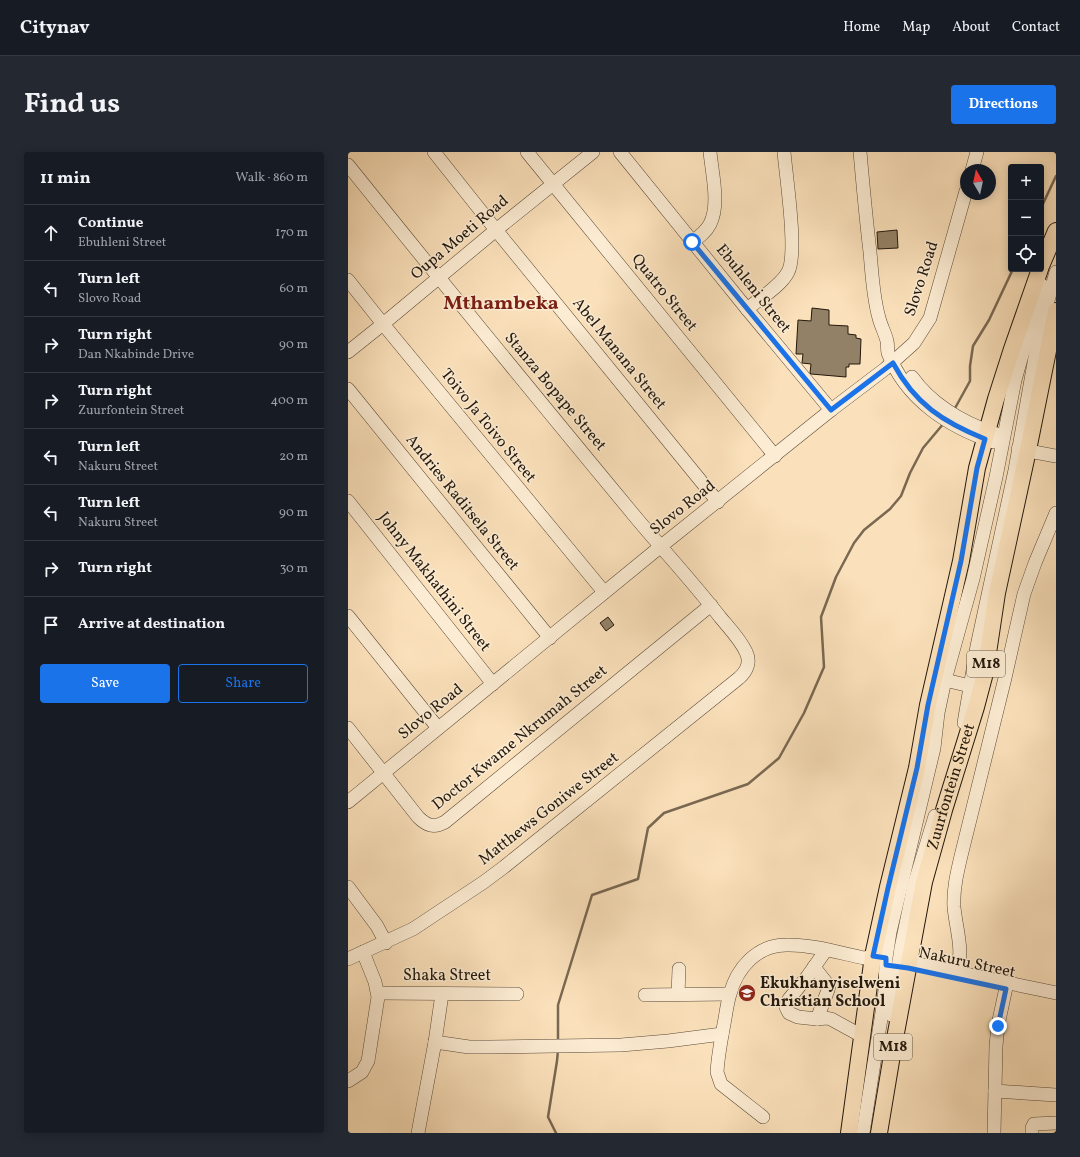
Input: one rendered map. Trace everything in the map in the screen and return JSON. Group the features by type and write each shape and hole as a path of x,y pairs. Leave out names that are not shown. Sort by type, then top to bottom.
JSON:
{"main road":[{"name":"M18","path":"1044,259 1056,231"},
{"name":"M18","path":"986,435 1012,349 1039,272"},
{"name":"M18","path":"1024,445 1056,311"},
{"name":"Zuurfontein Street","path":"879,1133 893,1048 888,962 888,888 917,768 928,705 961,561 977,468 986,435"},
{"name":"Zuurfontein Street","path":"849,1133 862,1036 888,962 924,882 985,673 997,594 1024,445"}],"street":[{"name":"Abel Manana Street","path":"434,152 718,502"},
{"name":"Quatro Street","path":"527,152 775,456"},
{"name":"Oupa Moeti Road","path":"348,352 593,152"},
{"name":"Ebuhleni Street","path":"620,152 692,242 831,410"},
{"path":"692,242 710,225 715,211 710,152"},
{"path":"747,309 784,278 791,266 792,242 784,152"},
{"path":"860,152 873,290 878,317 887,342 894,348 896,360 931,404 951,413 965,426 1003,441 1024,445 1056,447"},
{"path":"974,164 977,152"},
{"name":"Stanza Bopape Street","path":"348,165 438,278 660,547 711,605 742,646 749,658"},
{"name":"Slovo Road","path":"348,802 550,638 604,592 831,410 896,360 914,343 930,318 963,200"},
{"path":"863,1133 883,1006 894,915 934,748 938,713 945,680 973,579 1015,380 1043,282 1056,246"},
{"path":"872,1133 888,962 914,886 965,721 977,646 1024,445 1044,315 1056,272"},
{"name":"Toivo Ja Toivo Street","path":"348,280 604,592"},
{"name":"Andries Raditsela Street","path":"348,389 550,638"},
{"path":"1024,445 1056,456"},
{"name":"Johny Makhathini Street","path":"348,501 493,684"},
{"path":"958,971 961,953 956,924 955,882 1024,594 1056,513"},
{"name":"Doctor Kwame Nkrumah Street","path":"348,728 424,823 433,826 439,825 445,822 711,605"},
{"path":"348,616 438,728"},
{"name":"Matthews Goniwe Street","path":"348,959 386,943 426,921 504,867 739,678 748,666 749,658"},
{"path":"945,680 970,686"},
{"path":"348,887 377,926 386,943"},
{"path":"763,1117 727,1090 718,1078 717,1064 729,994 737,976 747,962 763,950 774,946 796,945 888,962"},
{"path":"826,950 786,1003 786,1007 789,1013 795,1016 817,1020 831,1019 862,1036"},
{"path":"348,1081 362,1072 368,1061 378,993 363,952"},
{"name":"Nakuru Street","path":"888,962 958,971 1006,986 1056,993"},
{"name":"Nakuru Street","path":"888,962 1006,986 1056,998"},
{"path":"814,967 829,986 817,1020"},
{"path":"678,994 679,970"},
{"path":"994,1133 996,1046 998,1026 1006,986"},
{"name":"Shaka Street","path":"378,993 516,994"},
{"path":"418,1133 435,1042 442,994"},
{"path":"645,995 729,994"},
{"path":"435,1042 469,1047 622,1045 722,1034"},
{"path":"995,1091 1056,1095"},
{"path":"1032,1133 1034,1124 1056,1123"}],"building":[{"path":"897,230 898,248 878,249 877,232"},
{"path":"812,308 829,310 829,325 848,326 848,334 856,335 856,338 861,339 860,364 849,364 849,367 846,367 846,377 811,374 811,364 802,363 803,354 796,354 798,320 811,321"},
{"path":"608,617 614,625 606,631 600,623"}],"waterway":[{"path":"1044,202 1056,176"},
{"path":"954,410 970,381 970,366 973,346 989,320 1012,272"},
{"path":"558,1041 558,1005 592,895 638,879 648,828 664,813 748,784 779,758 804,713 824,667 821,617 836,577 854,543 864,530 890,509 901,496 910,473 923,448 944,423"},
{"path":"556,1133 548,1117 558,1050"}],"place":[{"name":"Ekukhanyiselweni Christian School","path":"747,993"}],"district":[{"name":"Mthambeka","path":"501,304"}],"route":[{"path":"692,242 831,410 893,363 908,387 928,407 946,421 985,439 977,468 961,561 936,666 917,768 873,956 886,958 886,965 898,966 1006,989 998,1026"}]}
